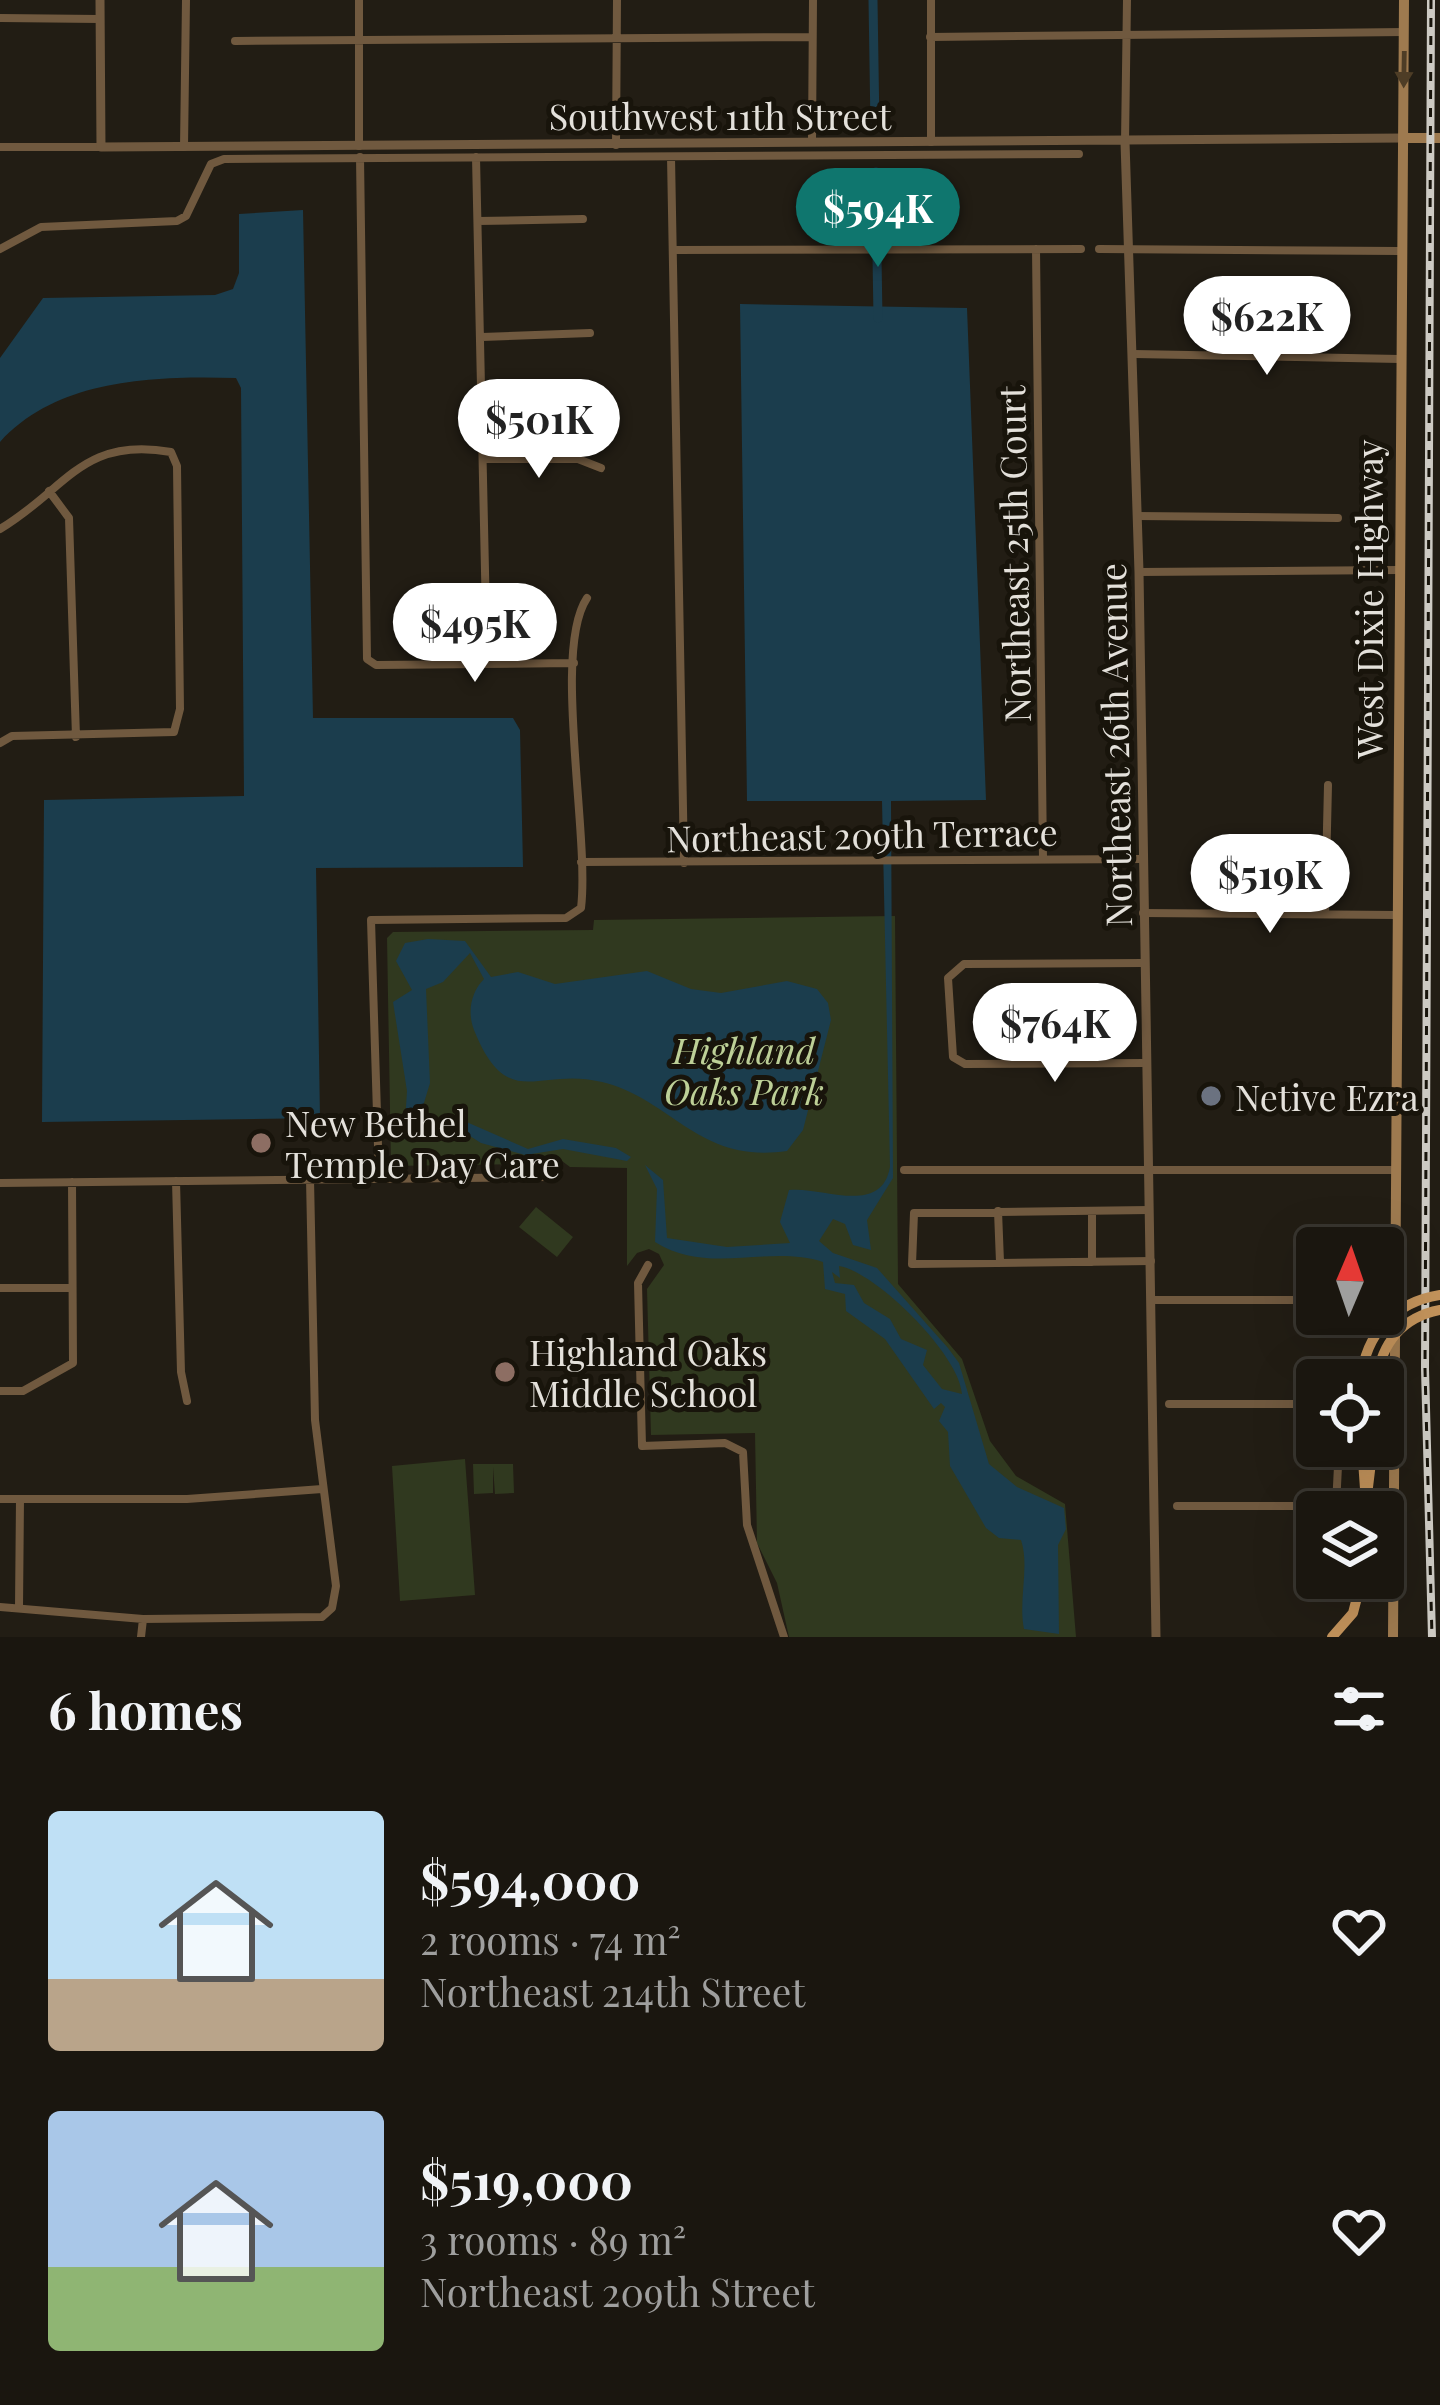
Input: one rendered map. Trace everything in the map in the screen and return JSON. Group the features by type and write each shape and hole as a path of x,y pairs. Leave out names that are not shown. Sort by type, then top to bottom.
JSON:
{"main road":[{"name":"West Dixie Highway","path":"1393,1227 1404,0"},
{"name":"Southwest 11th Street","path":"1402,138 1440,138"},
{"path":"1367,1359 1371,1342 1388,1319 1409,1303 1440,1294"},
{"path":"1381,1359 1396,1331 1440,1310"},
{"name":"West Dixie Highway","path":"1390,1467 1393,1637"},
{"path":"1332,1637 1353,1613 1357,1599"}],"street":[{"path":"100,0 101,147"},
{"path":"184,147 186,0"},
{"path":"359,0 367,659 376,665 574,663"},
{"path":"616,145 617,0"},
{"path":"812,145 813,0"},
{"path":"931,0 931,145"},
{"path":"1125,142 1127,0"},
{"path":"0,18 100,19"},
{"path":"930,37 1404,32"},
{"path":"235,40 812,37"},
{"name":"Southwest 11th Street","path":"0,147 360,152 1402,138"},
{"name":"Northeast 26th Avenue","path":"1125,142 1139,572 1156,1637"},
{"path":"0,249 41,227 177,221 186,216 215,160 360,152 476,157 1078,154"},
{"path":"671,156 684,863"},
{"path":"476,157 487,663"},
{"path":"478,221 583,219"},
{"name":"Northeast 25th Court","path":"1036,249 1043,859"},
{"path":"674,250 1081,249"},
{"path":"1100,249 1400,251"},
{"path":"482,337 590,333"},
{"path":"1134,354 1400,358"},
{"path":"0,529 85,460 121,447 171,452 178,489 180,709 174,732 12,736 0,743"},
{"path":"483,459 578,459 601,468"},
{"path":"49,491 69,518 76,737"},
{"path":"1137,516 1338,518"},
{"path":"1139,572 1399,570"},
{"path":"379,1178 371,920 575,915 582,899 574,663 576,614 587,598"},
{"path":"1325,914 1328,785"},
{"name":"Northeast 209th Terrace","path":"581,862 1142,859"},
{"path":"1143,913 1397,915"},
{"path":"1144,963 964,964 948,978 948,1046 953,1057 965,1064 1145,1064"},
{"path":"904,1170 1396,1170"},
{"path":"0,1183 548,1177"},
{"path":"0,1606 142,1619 322,1617 332,1607 336,1586 315,1420 310,1179"},
{"path":"176,1181 181,1372 187,1401"},
{"path":"0,1391 23,1390 73,1363 72,1182"},
{"path":"1149,1210 914,1213 912,1264 1151,1261"},
{"path":"998,1211 1000,1262"},
{"path":"1092,1211 1092,1262"},
{"path":"648,1265 638,1282 641,1446 725,1443 743,1452 747,1525 784,1637"},
{"path":"0,1288 71,1288"},
{"path":"1151,1300 1296,1300"},
{"path":"1169,1404 1296,1404"},
{"path":"1177,1506 1338,1505 1339,1467"},
{"path":"0,1499 187,1499 322,1489"},
{"path":"19,1608 20,1499"},
{"path":"141,1637 142,1619"}],"green space":[{"name":"Highland Oaks Park","path":"895,916 898,1284 962,1359 990,1441 1016,1476 1065,1504 1076,1637 789,1637 777,1583 757,1543 755,1433 651,1435 647,1289 664,1265 659,1254 649,1249 637,1253 627,1266 627,1168 570,1167 554,1155 530,1164 391,1166 387,938 393,932 593,930 594,920"},
{"path":"536,1207 573,1237 557,1257 519,1227"},
{"path":"465,1459 475,1595 400,1601 392,1466"},
{"path":"473,1464 513,1464 514,1493 495,1494 493,1467 493,1493 474,1494"}],"water":[{"path":"303,210 313,718 513,718 520,730 523,867 316,868 320,1118 42,1122 44,800 244,796 241,388 236,378 110,385 50,405 0,442 0,358 43,298 215,295 233,289 239,273 239,214"},
{"path":"740,304 967,308 986,800 891,801 893,1178 867,1220 871,1250 853,1245 845,1224 833,1219 819,1241 833,1253 877,1268 948,1348 959,1363 989,1464 1017,1487 1064,1508 1066,1529 1058,1545 1059,1634 1024,1629 1021,1540 999,1538 986,1528 950,1466 948,1432 939,1421 945,1407 941,1403 934,1409 885,1339 846,1311 845,1294 825,1289 823,1262 781,1256 696,1257 655,1242 657,1189 645,1165 663,1180 667,1238 727,1247 790,1243 780,1222 789,1190 863,1195 884,1182 890,1167 882,801 747,801","holes":["839,1266 894,1299 932,1338 958,1378 962,1394 942,1389 923,1365 927,1350 901,1339 890,1319 864,1303 854,1285 835,1283 832,1272 840,1278"]},
{"path":"465,941 491,977 518,972 555,984 647,971 691,989 721,993 787,981 817,989 828,1003 831,1020 803,1130 787,1151 730,1148 626,1090 602,1082 513,1079 487,1056 474,1030 472,1003 484,979 470,953 443,982 426,989 430,1083 416,1129 462,1120 528,1149 563,1139 616,1148 631,1157 627,1161 563,1149 525,1155 481,1143 462,1131 431,1132 418,1141 404,1139 407,1091 393,1002 412,990 396,961 405,943"}],"waterway":[{"path":"873,0 875,128"},
{"path":"876,172 877,237"},
{"path":"877,257 878,318"}],"railway":[{"path":"1431,0 1425,1369 1432,1637"}],"place":[{"name":"Netive Ezra","path":"1211,1096"},
{"name":"New Bethel Temple Day Care","path":"261,1143"},
{"name":"Highland Oaks Middle School","path":"505,1372"}]}
